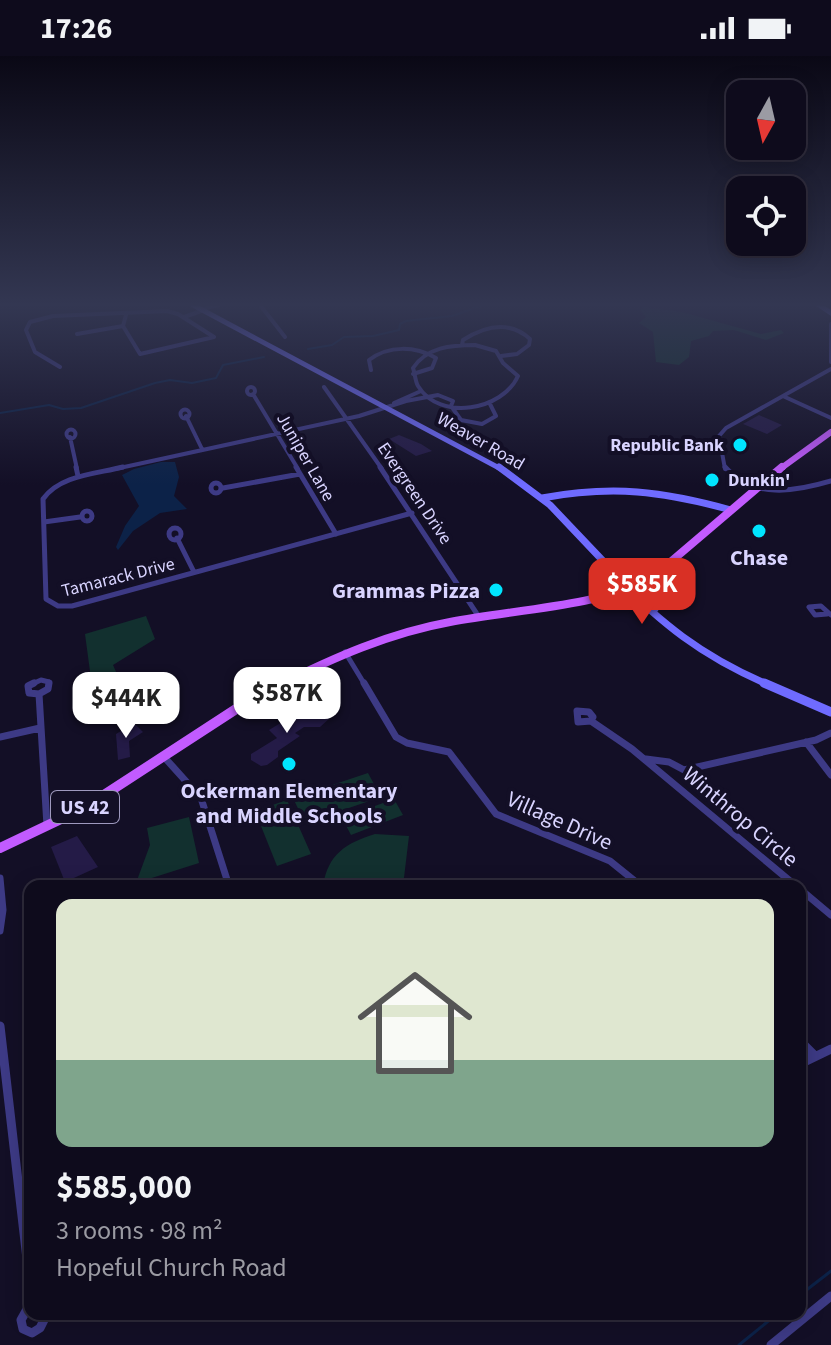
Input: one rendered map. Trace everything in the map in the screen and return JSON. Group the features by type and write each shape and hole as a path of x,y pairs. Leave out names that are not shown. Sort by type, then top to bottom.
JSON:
{"main road":[{"name":"Weaver Road","path":"308,365 494,464 542,498 606,564 609,572 629,587 670,628 724,665 831,712"},
{"name":"US 42","path":"0,848 47,827 165,758 278,683 345,652 398,635 479,617 609,597 652,581 654,576 691,548 789,460 831,432"},
{"path":"542,498 591,488 628,487 731,510"}],"street":[{"path":"370,365 371,370"},
{"path":"415,365 413,374 426,397"},
{"path":"413,374 435,365"},
{"path":"451,406 489,402 508,394 517,383 518,376 505,365"},
{"path":"831,369 726,428 719,436 725,469 758,487 787,493 831,481"},
{"name":"Evergreen Drive","path":"324,387 412,513 479,617"},
{"path":"388,407 421,391"},
{"name":"Juniper Lane","path":"253,394 336,534"},
{"path":"388,407 426,397 448,397 453,401 451,406"},
{"path":"785,397 831,418"},
{"path":"451,406 461,420 482,424 496,416 489,402"},
{"name":"Tamarack Drive","path":"388,407 347,419 276,432 61,482 46,493 43,502 45,595 51,604 72,606 412,513"},
{"path":"186,416 202,449"},
{"path":"70,437 78,476"},
{"path":"223,488 300,474"},
{"path":"44,522 80,517"},
{"path":"177,538 194,572"},
{"name":"Village Drive","path":"345,652 396,737 407,743 449,752 496,814 610,861 634,880"},
{"path":"39,694 47,827"},
{"name":"Winthrop Circle","path":"591,721 644,759 789,880"},
{"path":"0,737 40,728"},
{"path":"644,759 669,762 684,770 806,742 831,733"},
{"path":"806,742 831,775"},
{"path":"165,758 201,798 227,880"},
{"path":"683,791 681,777 684,770"},
{"path":"0,878 3,910 0,931"},
{"name":"Winthrop Circle","path":"806,895 831,915"},
{"path":"0,1026 24,1233"},
{"path":"806,1047 815,1056"},
{"path":"806,1061 831,1049"},
{"path":"806,1316 831,1296"},
{"path":"24,1315 21,1320 23,1329 32,1333 40,1328 44,1320"},
{"path":"771,1345 802,1320"}],"green space":[{"path":"146,616 155,639 113,665 129,701 96,716 85,634"},
{"path":"368,773 381,797 305,823 293,798"},
{"path":"394,799 403,815 351,835 342,818"},
{"path":"287,800 311,854 277,866 255,811"},
{"path":"189,817 199,863 137,880 150,845 147,828"},
{"path":"375,834 409,836 404,880 324,880 334,858 355,841"}],"water":[{"path":"161,462 175,462 179,477 174,496 187,509 160,513 133,531 118,550 116,547 125,526 139,506 122,475"}],"building":[{"path":"759,415 782,425 767,434 743,424"},
{"path":"399,435 432,451 416,456 389,439"},
{"path":"302,710 318,712 330,718 320,727 304,727 295,733 300,736 278,751 278,757 267,765 261,766 251,760 251,754 277,738 269,730"},
{"path":"134,723 143,732 129,741 130,757 118,760 116,734"},
{"path":"77,836 98,867 64,880 51,847"}],"waterway":[{"path":"0,413 49,405 63,409 81,408 155,383 170,380 192,383 216,378 223,365"},
{"path":"806,1290 831,1271"},
{"path":"739,1345 770,1320"}],"place":[{"name":"Republic Bank","path":"740,445"},
{"name":"Dunkin'","path":"712,480"},
{"name":"Chase","path":"759,531"},
{"name":"Grammas Pizza","path":"496,590"},
{"name":"Ockerman Elementary and Middle Schools","path":"289,764"}]}
